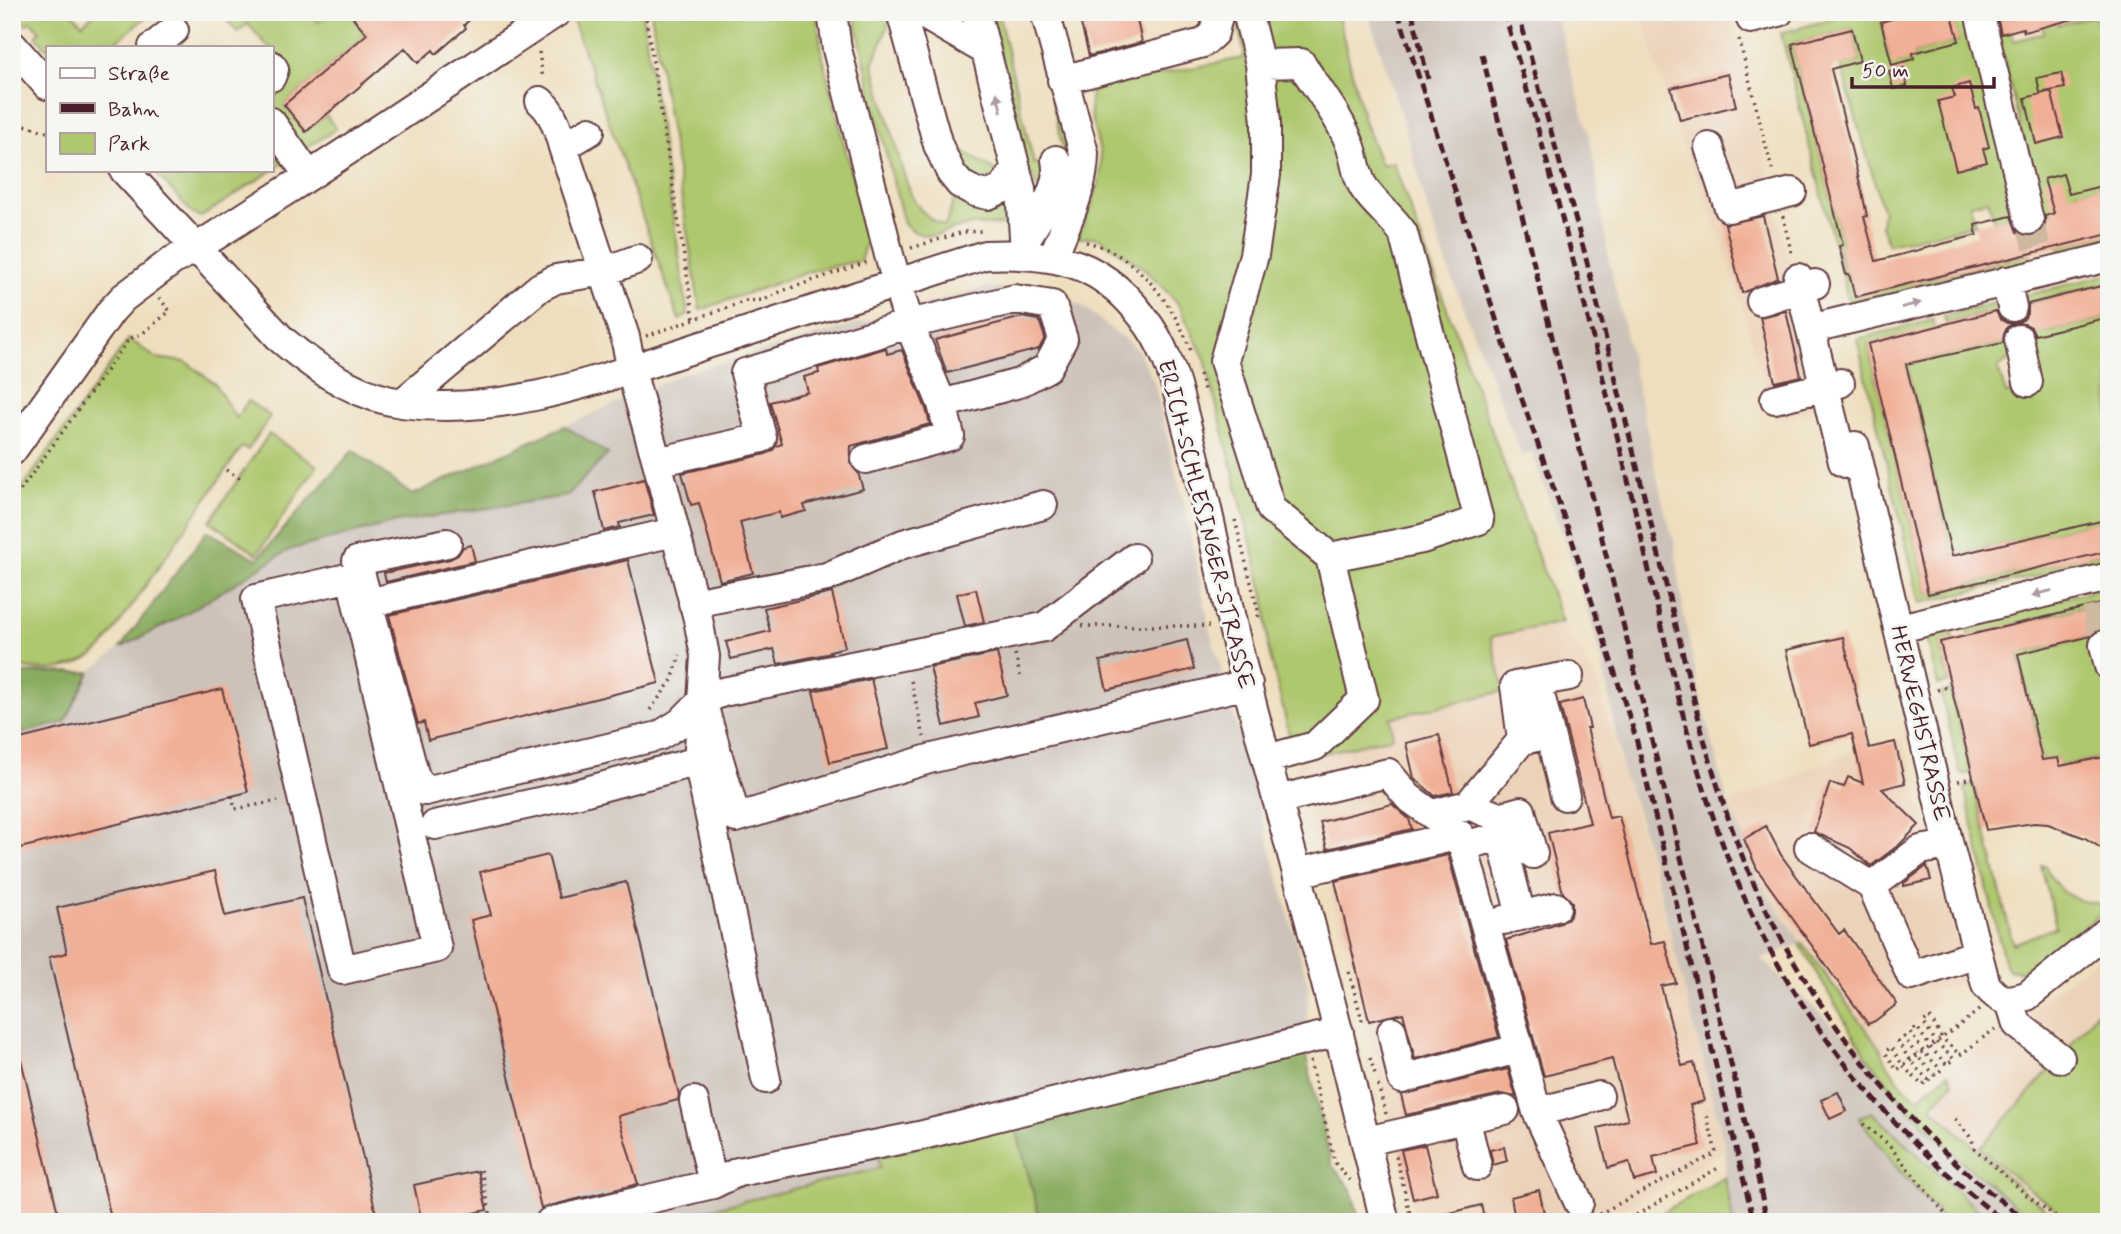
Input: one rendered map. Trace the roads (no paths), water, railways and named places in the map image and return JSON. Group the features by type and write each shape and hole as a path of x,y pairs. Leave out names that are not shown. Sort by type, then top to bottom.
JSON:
{"street":[{"path":"832,12 837,49 897,282 909,324 942,404 950,436 866,459"},
{"path":"976,12 1019,179 1025,246"},
{"path":"1045,12 1084,153 1084,171 1078,195 1053,257"},
{"path":"1062,80 1203,43 1214,33 1219,12"},
{"path":"1248,12 1259,64 1266,122 1266,175 1255,256 1224,361 1271,509 1330,557 1364,699 1315,746 1267,759"},
{"path":"1745,29 1779,12"},
{"path":"1979,12 2029,220"},
{"path":"906,13 986,51"},
{"path":"906,13 938,145 951,173 960,184 988,195 1019,179"},
{"path":"12,451 123,298 172,261 309,176 547,17"},
{"path":"12,44 46,84"},
{"path":"1259,64 1301,63 1351,148 1355,170 1365,190 1394,219 1403,233 1479,520 1422,539 1330,557"},
{"path":"540,101 552,116 625,337 693,603 705,656 711,705 736,818 929,759 1248,684"},
{"path":"273,125 309,176"},
{"path":"563,147 590,131"},
{"path":"1709,148 1729,208 1785,193"},
{"path":"1025,246 1057,178 1056,160"},
{"name":"ERICH-SCHLESINGER-STRASSE","path":"126,172 282,340 338,380 374,397 402,403 448,407 499,404 547,393 897,282 985,255 1025,246 1080,265 1109,284 1136,310 1161,345 1176,384 1248,684 1339,1032 1385,1222"},
{"path":"1835,323 2009,294 2040,262 2109,257"},
{"path":"402,403 540,287 556,279 605,271 638,259"},
{"path":"1761,301 1804,284 1832,385 1775,399"},
{"path":"657,463 762,438 745,373 909,324 1015,299 1052,305 1063,339 1047,368 1019,383 942,404"},
{"path":"2019,339 2028,382"},
{"name":"HERWEGHSTRASSE","path":"1832,385 1843,462 1858,457 1893,636 1986,985 1997,1008 2060,1058"},
{"path":"693,603 827,577 903,544 1043,505"},
{"path":"368,603 674,532"},
{"path":"447,543 357,561 415,776 425,791 659,736 711,705 723,692 1045,626 1134,558"},
{"path":"351,577 437,948 342,970 256,599 351,577"},
{"path":"1893,636 2099,588"},
{"path":"1564,796 1515,686 1569,676"},
{"path":"1432,814 1468,805 1536,737 1542,702"},
{"path":"711,705 698,761 766,1079"},
{"path":"571,757 579,793"},
{"path":"435,825 579,793 698,761"},
{"path":"1277,800 1388,773 1408,797 1461,840 1536,1112 1587,1210"},
{"path":"1468,805 1499,817 1521,811 1533,854"},
{"path":"1297,873 1461,840 1501,836 1521,916"},
{"path":"1872,886 1920,850 1949,845"},
{"path":"1809,848 1872,886 1910,976 1977,954"},
{"path":"1484,925 1556,907"},
{"path":"1997,1008 2027,996 2107,937"},
{"path":"1392,1031 1402,1079 1518,1049"},
{"path":"550,1222 713,1184 738,1172 919,1136 1339,1032"},
{"path":"1536,1112 1599,1096"},
{"path":"694,1101 713,1184"},
{"path":"1366,1141 1505,1110"},
{"path":"1465,1118 1477,1166"}],"tunnel":[{"path":"2029,220 2038,251"},
{"path":"2096,605 2104,645"}],"railway":[{"path":"1398,12 1520,394 1572,540 1636,738 1754,1222"},
{"path":"1412,12 1428,79"},
{"path":"1504,12 1539,132 1586,312 1691,744 1705,793 1740,888 1789,984 1851,1072 1924,1151 1963,1188 2005,1222"},
{"path":"1518,12 1585,254 1702,732 1725,808 1753,882 1805,979 1869,1070 1945,1152 1986,1189 2029,1222"},
{"path":"1482,54 1689,890 1767,1222"}]}
